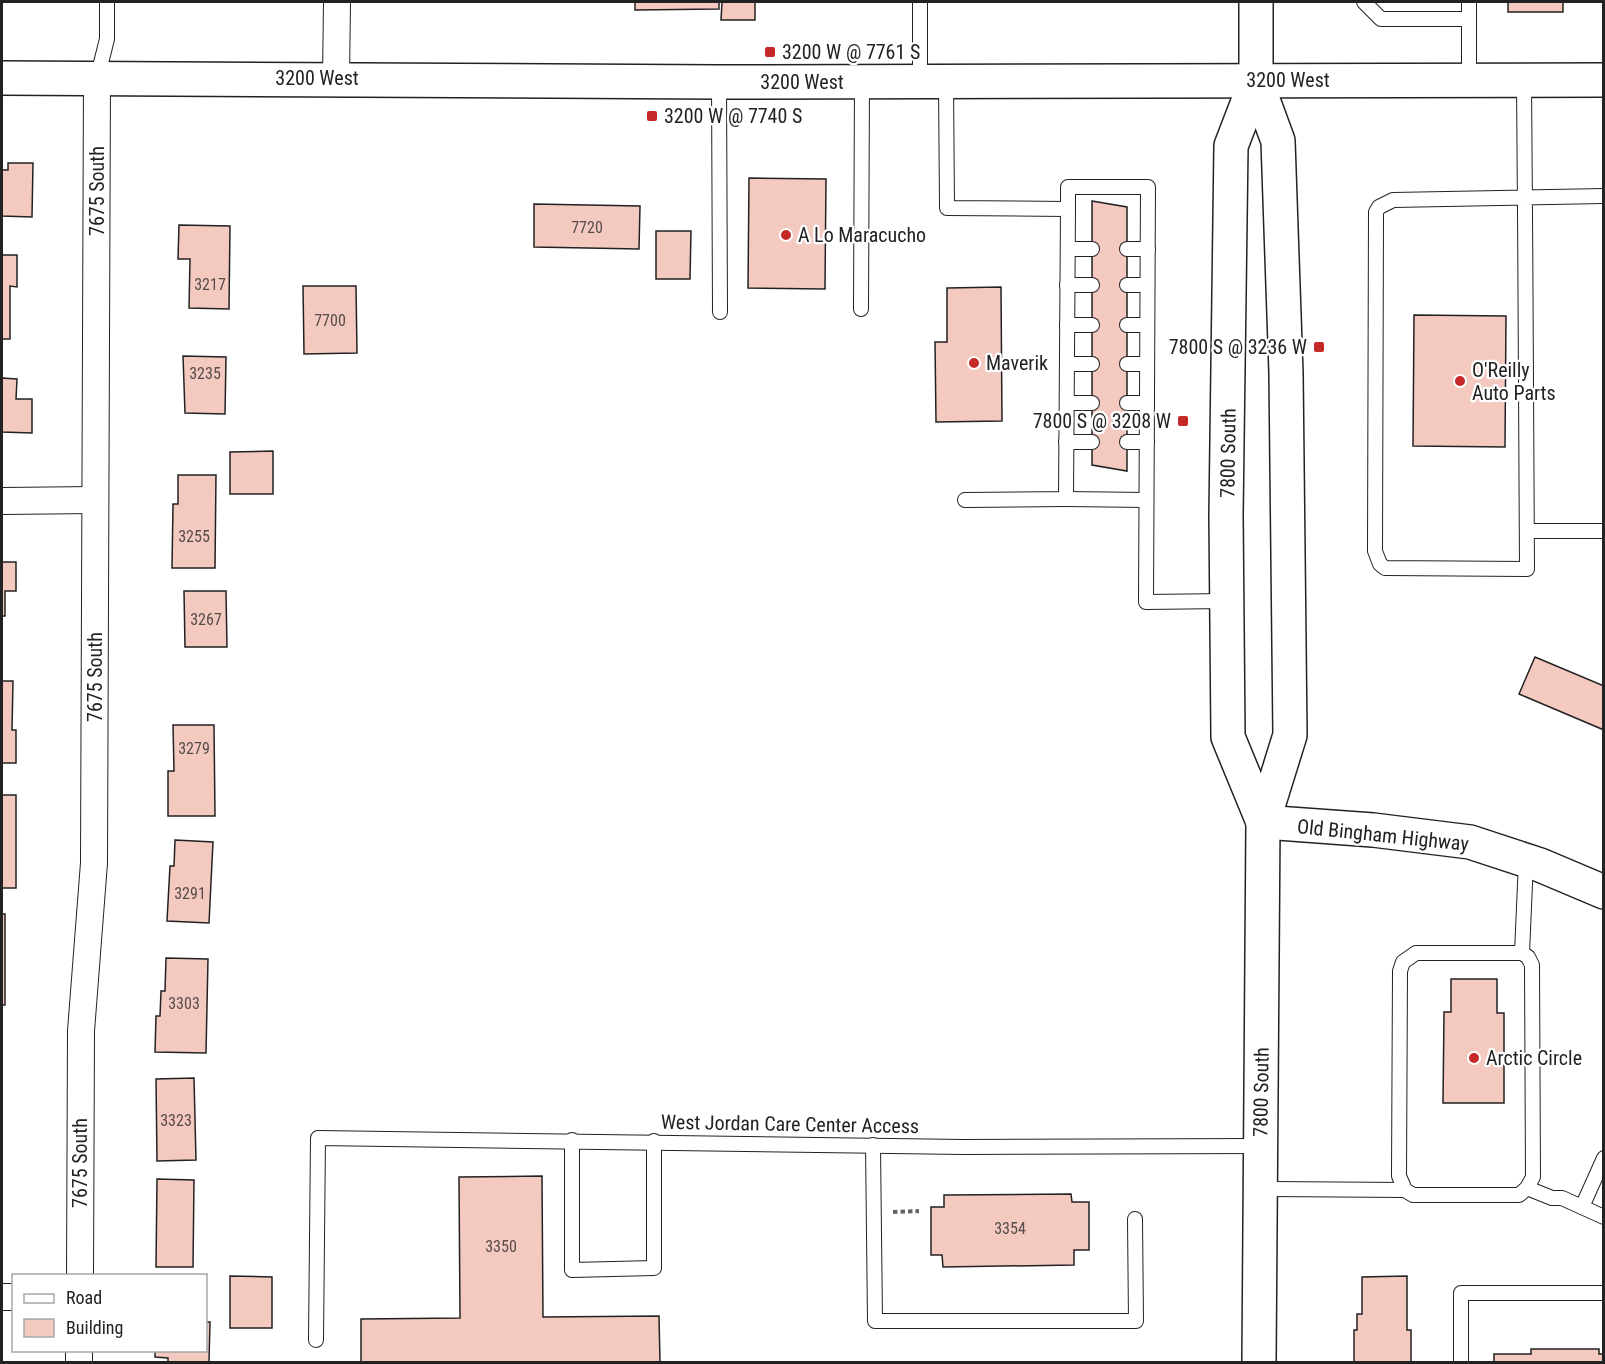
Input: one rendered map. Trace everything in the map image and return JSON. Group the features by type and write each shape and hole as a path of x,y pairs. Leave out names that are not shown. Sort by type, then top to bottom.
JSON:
{"main road":[{"name":"7800 South","path":"1256,2 1256,81 1278,141 1286,373 1290,735 1263,822 1259,1362"},
{"name":"3200 West","path":"2,78 336,78 719,82 1604,81"},
{"name":"7800 South","path":"1256,81 1231,146 1226,601 1228,737 1263,822"},
{"name":"Old Bingham Highway","path":"1263,822 1373,830 1470,842 1527,861 1604,892"}],"street":[{"path":"336,78 337,2"},
{"name":"7675 South","path":"80,1274 81,1031 94,862 97,79"},
{"path":"2,501 96,501"}],"lane":[{"path":"97,79 107,39 107,2"},
{"path":"920,2 933,82 947,208 1068,209"},
{"path":"1364,2 1382,20 1469,20"},
{"path":"1469,2 1469,80"},
{"path":"1524,80 1525,198 1527,569 1385,567 1380,564 1375,551 1376,212 1379,207 1393,200 1525,198 1604,196"},
{"path":"719,82 720,312"},
{"path":"861,309 862,82"},
{"path":"1066,499 1068,187 1148,187 1146,602 1226,601"},
{"path":"1068,249 1092,249"},
{"path":"1127,249 1148,249"},
{"path":"1067,285 1092,285"},
{"path":"1127,285 1147,285"},
{"path":"1067,325 1092,325"},
{"path":"1127,325 1147,325"},
{"path":"1067,364 1092,364"},
{"path":"1127,364 1147,364"},
{"path":"1127,403 1147,402"},
{"path":"1067,403 1092,403"},
{"path":"1066,442 1092,442"},
{"path":"1127,442 1147,442"},
{"path":"965,500 1146,500"},
{"path":"1527,531 1604,531"},
{"path":"1522,953 1527,861"},
{"path":"1416,953 1522,953 1532,964 1533,1178 1519,1195 1413,1196 1405,1190 1399,1176 1400,971 1403,962 1416,953"},
{"name":"West Jordan Care Center Access","path":"316,1340 318,1138 873,1145 1260,1146"},
{"path":"572,1140 572,1270 654,1268 654,1141"},
{"path":"873,1145 874,1322 1136,1322 1135,1219"},
{"path":"1582,1207 1604,1158"},
{"path":"1527,1188 1552,1198 1562,1198 1604,1217"},
{"path":"1260,1189 1405,1190"},
{"path":"1461,1362 1461,1293 1604,1293"}],"building":[{"path":"635,2 719,2 719,9 635,10"},
{"path":"722,2 755,2 755,20 721,20"},
{"path":"1508,2 1563,2 1563,12 1508,12"},
{"path":"8,163 33,163 32,217 2,216 2,170 8,170"},
{"path":"749,178 826,179 825,289 748,288"},
{"name":"Maverik","path":"1092,201 1127,207 1127,471 1092,465"},
{"path":"534,204 640,206 639,249 534,247"},
{"path":"179,225 230,226 229,309 189,308 190,259 178,259"},
{"path":"656,231 691,231 690,279 656,279"},
{"path":"2,255 17,255 17,287 10,286 10,339 2,339"},
{"path":"303,286 356,286 357,353 304,354"},
{"path":"1001,287 1002,421 936,422 935,342 947,342 947,288"},
{"name":"O'Reilly Auto Parts","path":"1414,315 1506,316 1505,447 1413,446"},
{"path":"183,356 226,357 225,414 185,413"},
{"path":"2,378 17,379 16,399 32,399 32,433 2,432"},
{"path":"273,451 273,494 230,494 230,452"},
{"path":"178,475 216,475 215,568 172,568 173,504 178,504"},
{"path":"2,562 16,562 16,591 5,591 5,616 2,616"},
{"path":"184,591 226,591 227,647 185,647"},
{"path":"1535,657 1604,686 1604,730 1519,694"},
{"path":"2,681 13,681 12,730 16,730 16,763 2,763"},
{"path":"173,725 214,725 215,816 168,816 168,771 174,771"},
{"path":"2,795 16,795 16,888 2,888"},
{"path":"175,840 213,842 209,923 167,921 170,866 174,866"},
{"path":"2,914 5,914 5,1005 2,1005"},
{"path":"166,958 208,959 206,1053 155,1052 156,1016 160,1016 161,991 165,991"},
{"name":"Arctic Circle","path":"1451,979 1497,979 1497,1013 1504,1013 1504,1103 1443,1103 1444,1012 1451,1012"},
{"path":"194,1078 196,1160 157,1161 156,1079"},
{"path":"542,1176 543,1317 659,1316 660,1362 361,1362 361,1319 460,1318 459,1177"},
{"path":"157,1179 194,1180 193,1267 156,1267"},
{"path":"1071,1194 1072,1202 1089,1202 1089,1250 1074,1250 1074,1265 943,1267 942,1255 931,1255 931,1207 944,1207 944,1195"},
{"path":"230,1276 272,1277 272,1328 230,1328"},
{"path":"1407,1276 1407,1330 1411,1330 1411,1362 1354,1362 1354,1330 1357,1330 1357,1314 1362,1314 1362,1277"},
{"path":"207,1322 210,1322 209,1362 168,1362 168,1358 155,1357 155,1352 207,1352"},
{"path":"1531,1349 1599,1349 1599,1354 1604,1354 1604,1362 1494,1362 1494,1354 1531,1354"}],"place":[{"name":"3200 W @ 7761 S","path":"770,52"},
{"name":"3200 W @ 7740 S","path":"652,116"},
{"name":"A Lo Maracucho","path":"786,235"},
{"name":"7800 S @ 3236 W","path":"1319,347"},
{"name":"Maverik","path":"974,363"},
{"name":"O'Reilly Auto Parts","path":"1460,381"},
{"name":"7800 S @ 3208 W","path":"1183,421"},
{"name":"Arctic Circle","path":"1474,1058"}]}
